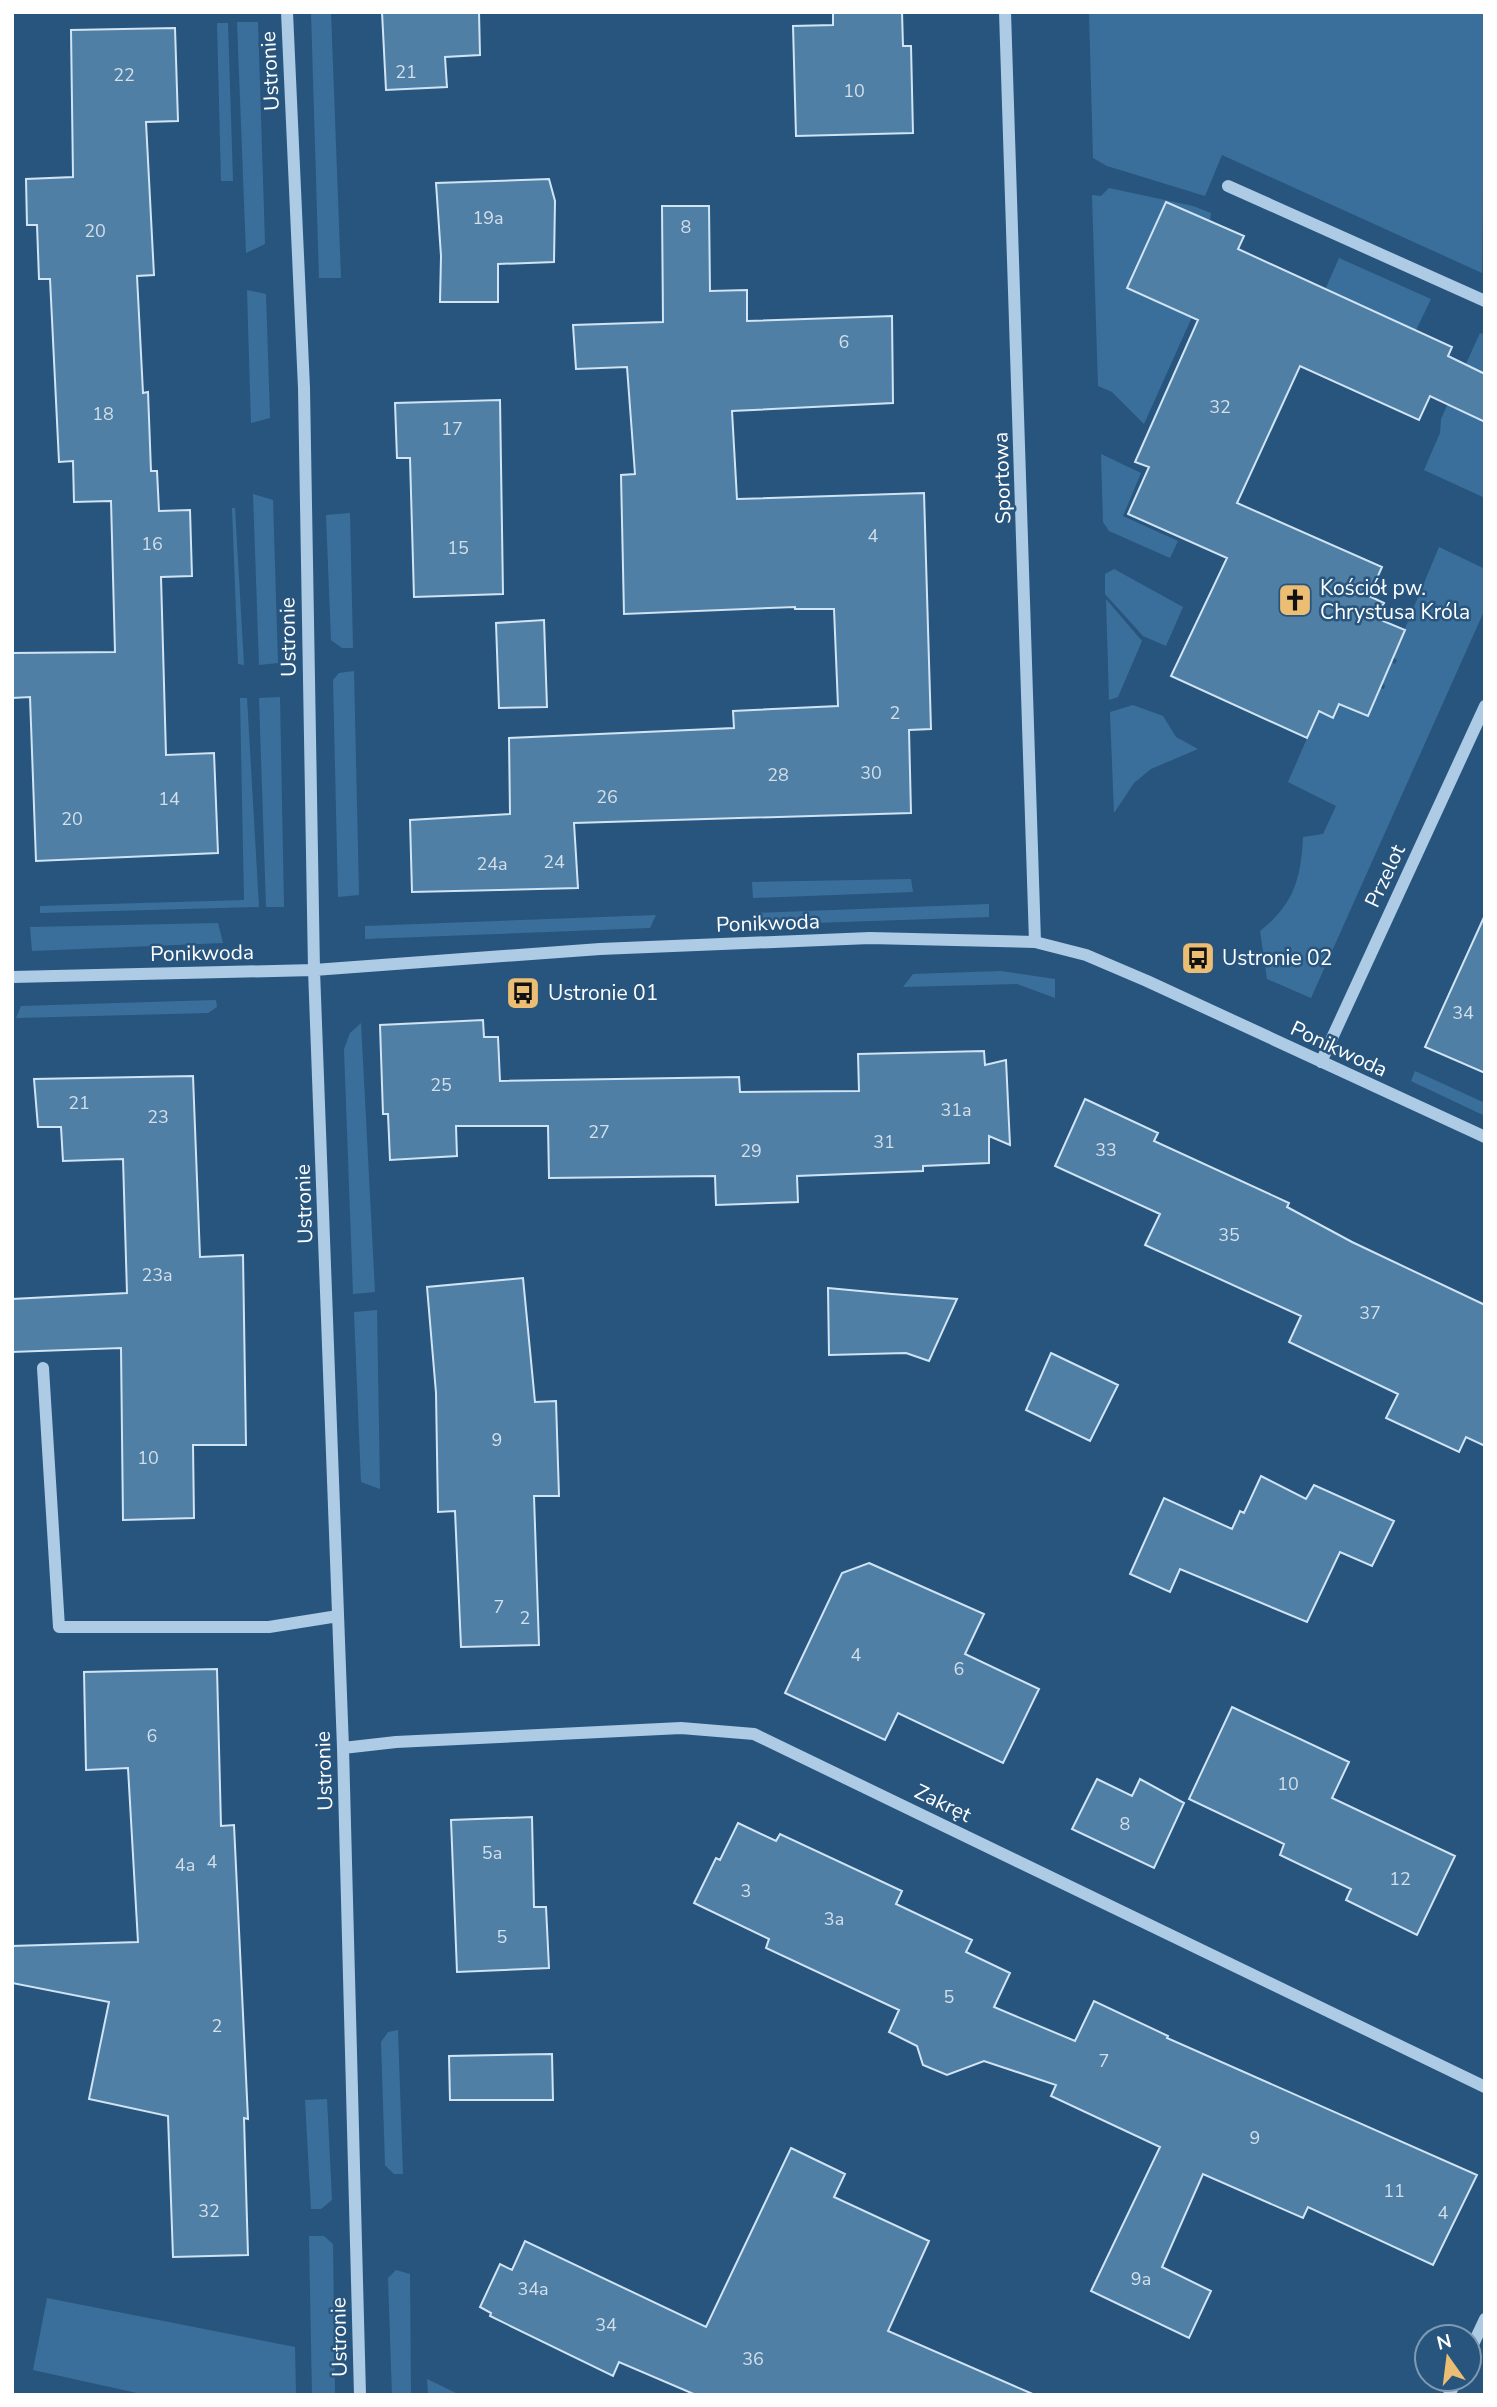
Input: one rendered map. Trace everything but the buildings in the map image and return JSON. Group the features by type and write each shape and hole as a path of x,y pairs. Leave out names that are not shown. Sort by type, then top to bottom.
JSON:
{"street":[{"name":"Ustronie","path":"287,12 304,388 314,970 343,1748 360,2395"},
{"name":"Sportowa","path":"1005,12 1035,942"},
{"path":"1228,186 1485,301"},
{"name":"Przelot","path":"1321,1062 1485,706"},
{"name":"Ponikwoda","path":"12,977 314,970 600,949 870,938 1035,942 1086,955 1485,1138"},
{"path":"43,1368 59,1628 269,1627 338,1616"},
{"name":"Zakręt","path":"343,1748 396,1742 681,1728 754,1734 1485,2087"}],"shaded area":[{"path":"311,12 331,12 341,278 319,278"},
{"path":"1089,12 1485,12 1482,273 1222,155 1205,196 1107,166 1093,158"},
{"path":"237,22 258,22 265,244 246,253"},
{"path":"217,23 228,23 233,181 221,181"},
{"path":"1109,188 1193,206 1211,213 1210,221 1166,202 1127,288 1192,317 1144,424 1112,392 1098,386 1092,195 1101,196"},
{"path":"1339,258 1431,299 1416,330 1325,290"},
{"path":"247,290 266,294 270,418 251,423"},
{"path":"1480,333 1485,335 1485,498 1424,470 1440,433 1441,419"},
{"path":"1101,454 1141,473 1123,516 1178,541 1170,558 1109,531 1103,522"},
{"path":"253,494 273,500 278,663 259,665"},
{"path":"232,508 235,508 244,665 238,664"},
{"path":"350,513 353,648 342,648 331,640 326,515"},
{"path":"1439,547 1485,569 1485,609 1311,998 1267,979 1260,931 1281,911 1294,890 1303,837 1323,834 1336,806 1288,782 1319,711 1333,717 1339,704 1368,715 1380,688 1384,689 1385,685 1382,684 1392,662 1395,664 1397,660 1393,657"},
{"path":"1114,569 1183,607 1166,646 1143,636 1105,594 1105,574"},
{"path":"1106,599 1142,641 1118,697 1109,700"},
{"path":"354,671 359,895 338,897 333,680 339,673"},
{"path":"280,697 284,907 266,907 259,698"},
{"path":"240,698 247,698 259,907 40,913 40,906 244,900"},
{"path":"1133,705 1163,716 1176,737 1198,749 1151,769 1134,783 1114,813 1110,712"},
{"path":"911,879 913,892 753,898 752,882"},
{"path":"989,904 989,917 758,925 754,913"},
{"path":"656,915 650,928 365,939 365,926"},
{"path":"218,923 223,943 32,951 30,927"},
{"path":"1001,971 1055,979 1055,998 1017,984 903,987 913,974"},
{"path":"216,1000 217,1007 208,1013 16,1018 21,1006"},
{"path":"361,1023 375,1292 353,1294 344,1049 350,1033"},
{"path":"1415,1071 1485,1103 1485,1116 1411,1081"},
{"path":"377,1310 380,1489 361,1482 354,1312"},
{"path":"398,2030 403,2174 394,2174 385,2165 381,2042 388,2032"},
{"path":"327,2099 332,2200 321,2209 311,2209 305,2100"},
{"path":"309,2236 324,2236 333,2244 335,2395 312,2395"},
{"path":"396,2270 410,2274 411,2395 392,2395 388,2278"},
{"path":"47,2298 295,2347 296,2395 146,2395 33,2370"},
{"path":"427,2379 460,2395 428,2395"}],"place":[{"name":"Kościół pw. Chrystusa Króla","path":"1295,600"},
{"name":"Ustronie 02","path":"1198,958"},
{"name":"Ustronie 01","path":"523,993"}]}
